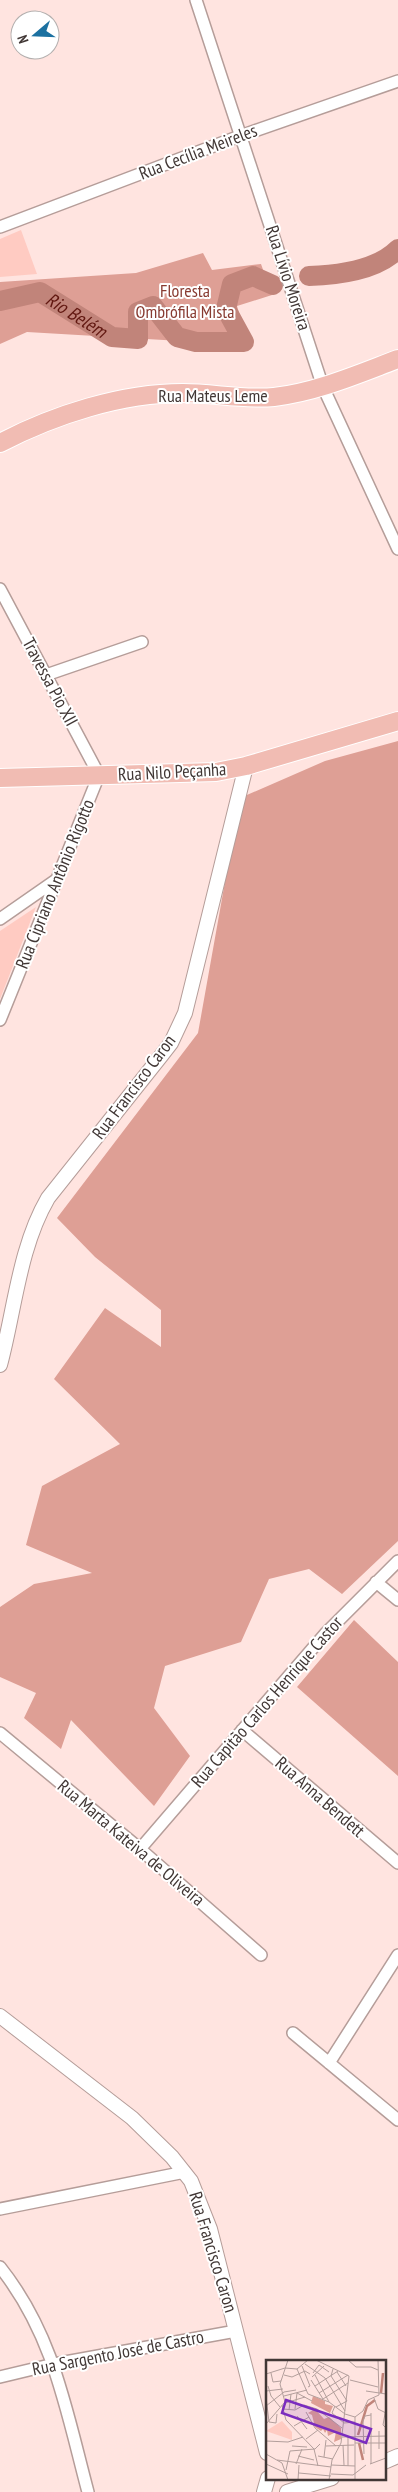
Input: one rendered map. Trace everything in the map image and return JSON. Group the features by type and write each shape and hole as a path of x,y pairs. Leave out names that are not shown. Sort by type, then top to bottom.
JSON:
{"main road":[{"name":"Rua Mateus Leme","path":"0,443 58,418 136,398 182,393 272,397 323,387 398,359"},
{"name":"Rua Nilo Peçanha","path":"0,778 204,773 246,766 398,721"}],"street":[{"name":"Rua Lívio Moreira","path":"196,0 323,387 398,546"},
{"name":"Rua Cecília Meireles","path":"0,227 240,136 398,81"},
{"name":"Travessa Pio XII","path":"0,588 99,776"},
{"path":"46,675 142,642"},
{"name":"Rua Francisco Caron","path":"0,1365 26,1252 37,1217 48,1198 161,1056 175,1035 185,1013 246,766"},
{"name":"Rua Cipriano Antônio Rigotto","path":"0,1020 99,776"},
{"path":"0,919 57,880"},
{"name":"Rua Capitão Carlos Henrique Castor","path":"140,1849 325,1634 398,1561"},
{"path":"376,1582 398,1600"},
{"name":"Rua Anna Bendett","path":"242,1730 398,1863"},
{"name":"Rua Marta Kateiva de Oliveira","path":"0,1733 140,1849 261,1955"},
{"path":"329,2064 398,1954"},
{"name":"Rua Francisco Caron","path":"0,2016 127,2114 153,2137 185,2172 203,2208 266,2449"},
{"path":"293,2033 398,2120"},
{"path":"0,2208 185,2172"},
{"path":"0,2267 30,2310 54,2364 88,2492"},
{"name":"Rua Sargento José de Castro","path":"0,2377 54,2364 236,2331"},
{"path":"386,2461 398,2456"},
{"path":"287,2492 326,2480"}],"shaded area":[{"path":"21,230 37,274 0,277 0,239"},
{"path":"36,907 0,999 0,931"}],"green space":[{"name":"Floresta Ombrófila Mista","path":"203,253 212,270 261,264 272,295 237,306 249,345 27,332 0,344 0,282 136,273"},
{"path":"398,741 398,1541 342,1594 309,1569 269,1579 241,1642 165,1666 154,1708 190,1756 154,1806 71,1720 61,1749 24,1718 36,1693 0,1677 0,1607 34,1584 92,1573 26,1545 42,1486 120,1444 54,1379 105,1308 161,1347 161,1310 95,1257 57,1218 198,1033 240,798 325,761"},
{"path":"354,1620 398,1662 398,1776 297,1687"}],"waterway":[{"name":"Rio Belém","path":"309,276 344,273 368,267 398,249"},
{"name":"Rio Belém","path":"0,301 40,292 112,337 138,339 138,312 153,306 177,337 196,342 244,342 226,309 232,284 253,276 273,285"}]}
